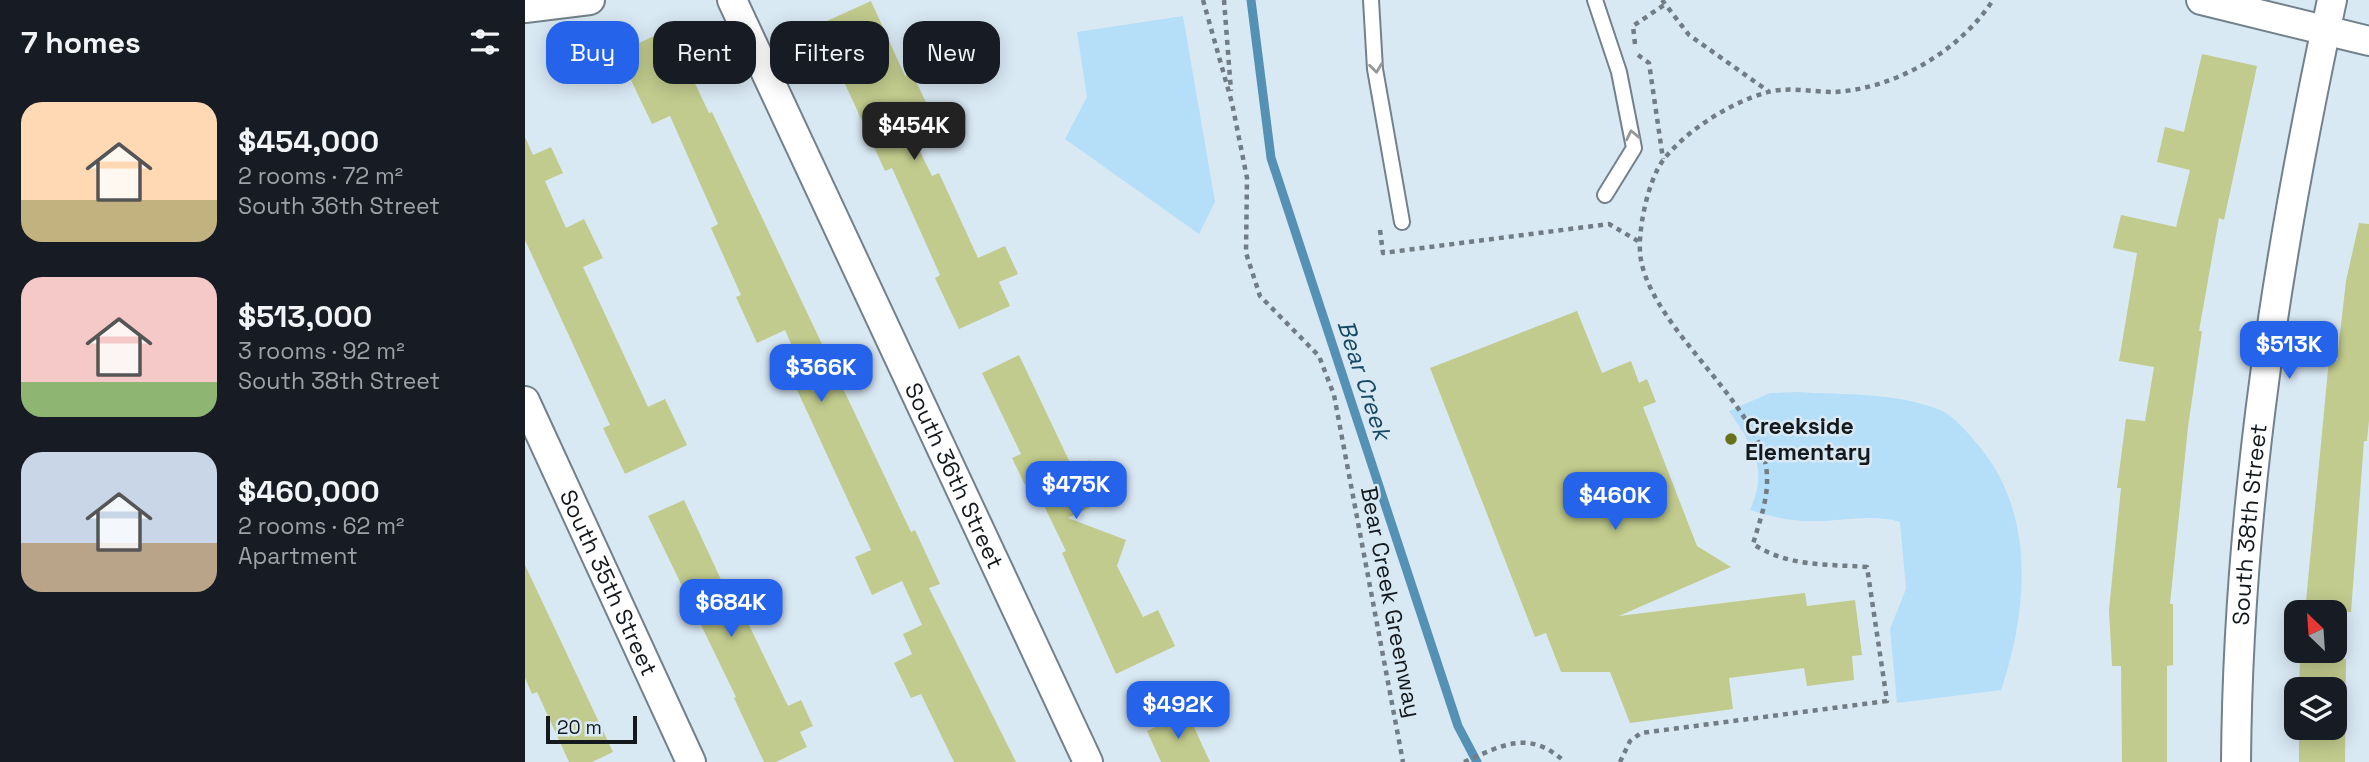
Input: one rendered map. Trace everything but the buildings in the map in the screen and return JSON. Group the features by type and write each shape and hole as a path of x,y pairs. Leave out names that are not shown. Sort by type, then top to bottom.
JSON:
{"street":[{"path":"525,8 590,0"},
{"name":"South 36th Street","path":"732,0 1088,762"},
{"path":"2201,0 2369,41"},
{"name":"South 38th Street","path":"2236,762 2237,654 2247,508 2276,291 2332,0"},
{"name":"South 35th Street","path":"525,401 691,762"}],"lane":[{"path":"1371,0 1375,69 1402,222"},
{"path":"1595,0 1619,72 1634,148 1605,195"}],"path":[{"name":"Bear Creek Greenway","path":"1203,0 1232,103 1247,178 1246,253 1260,296 1319,356 1334,395 1403,762"},
{"name":"Bear Creek Greenway","path":"1224,0 1232,103"},
{"path":"1620,762 1630,741 1641,733 1887,701 1867,567 1787,562 1753,544 1764,506 1767,476 1762,450 1748,425 1660,303 1641,263 1639,242 1650,189 1663,160 1717,116 1768,91 1837,92 1903,75 1937,57 1972,27 1993,0"},
{"path":"1663,160 1649,63 1636,54 1633,26 1663,3 1696,41 1768,91"},
{"path":"1379,226 1383,253 1609,224 1639,242"},
{"path":"1464,762 1523,741 1545,745 1565,762"}],"shaded area":[{"path":"1183,16 1215,202 1199,234 1065,139 1087,97 1077,32"},
{"path":"1770,393 1888,397 1923,404 1951,416 1979,446 1997,473 2010,502 2018,532 2021,564 2017,628 2001,690 1897,703 1890,629 1906,589 1900,522 1867,518 1801,521 1750,510 1758,481 1756,458 1729,411"}],"waterway":[{"name":"Bear Creek","path":"1251,0 1271,158 1458,726 1477,762"}],"place":[{"name":"Creekside Elementary","path":"1731,439"}]}
